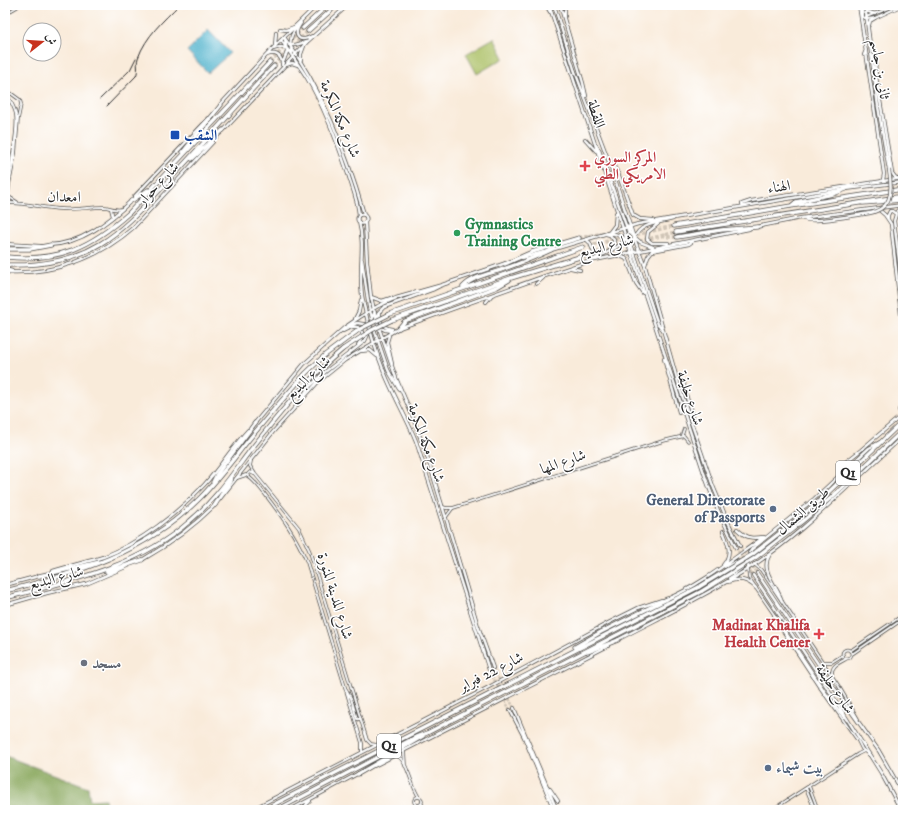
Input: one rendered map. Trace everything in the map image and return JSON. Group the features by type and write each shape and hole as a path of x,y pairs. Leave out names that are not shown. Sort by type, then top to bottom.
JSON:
{"highway":[{"path":"303,28 327,5"},
{"path":"308,31 337,5"},
{"path":"330,12 340,5"},
{"name":"شارع حوار","path":"7,257 24,258 58,255 86,244 115,226 129,213 270,62"},
{"name":"شارع حوار","path":"6,267 59,260 75,255 114,235 133,218 182,167 274,66"},
{"path":"177,162 188,144 221,105"},
{"path":"182,167 192,160 223,130"},
{"path":"131,201 152,187"},
{"path":"791,206 796,202 837,193 846,189"},
{"name":"الهناء","path":"674,226 903,189"},
{"name":"الهناء","path":"676,232 903,196"},
{"path":"860,202 870,203 903,200"},
{"path":"677,237 721,230 757,227"},
{"path":"505,264 532,252 579,238"},
{"path":"5,250 11,246 30,249 52,245"},
{"name":"شارع البديع","path":"5,591 70,574 103,562 136,547 168,525 201,497 302,378 340,343 367,325 390,314 462,288 583,247"},
{"path":"462,288 475,280 551,250"},
{"name":"شارع البديع","path":"5,598 58,585 106,570 161,542 186,525 222,488 296,394 312,377 343,349 372,330 392,320 511,278 586,255"},
{"path":"399,328 410,319 497,288 511,278"},
{"name":"طريق الشمال","path":"791,524 816,504 903,421"},
{"path":"213,483 217,474 255,423"},
{"name":"طريق الشمال","path":"794,528 832,496 903,430"},
{"path":"854,481 883,448"},
{"path":"215,505 230,481 231,475"},
{"name":"شارع 22 فبراير","path":"263,810 699,587 753,554 791,524"},
{"name":"شارع 22 فبراير","path":"277,810 416,737 427,733 702,591 751,561 794,528"},
{"path":"58,585 86,580 142,560"},
{"path":"39,576 97,562 103,562"},
{"path":"568,653 574,647 601,632 667,599"},
{"path":"573,657 618,640"},
{"path":"358,774 427,733"}],"main road":[{"name":"شارع حوار","path":"52,245 63,244 78,239 100,227 123,209 271,50 317,5"},
{"name":"شارع حوار","path":"5,272 44,271 69,265 96,254 114,243 141,219 281,68 317,32 348,5"},
{"name":"اللقطة","path":"547,5 552,14 596,151 624,228 630,253"},
{"name":"اللقطة","path":"554,5 570,58 639,251"},
{"path":"560,5 583,83 587,103"},
{"path":"863,7 875,16 869,24 870,47"},
{"path":"863,7 866,18"},
{"name":"ثانى بن جاسم","path":"863,7 869,34 871,54 875,59 876,76 892,173"},
{"name":"ثانى بن جاسم","path":"863,7 861,21 884,174"},
{"path":"564,19 565,10"},
{"path":"305,17 297,30 298,37 306,39 317,32"},
{"path":"293,56 290,46 291,38 293,32 305,17"},
{"path":"280,29 286,30 298,24"},
{"path":"862,28 866,28 869,34"},
{"path":"275,46 276,33"},
{"path":"281,68 287,48 284,37"},
{"name":"شارع مكة المكرمة","path":"284,37 296,53 313,81 336,131 364,214"},
{"path":"281,40 290,46 308,41"},
{"name":"شارع مكة المكرمة","path":"281,40 300,66 323,108 336,141 357,205 358,215"},
{"path":"301,62 302,51 308,41"},
{"path":"271,50 280,47 287,48 296,53"},
{"path":"864,55 866,50"},
{"path":"266,56 271,54 278,55 282,60 281,68"},
{"path":"801,218 807,220 818,220 864,214 879,210 888,202 892,188 890,170 871,54"},
{"path":"281,68 292,63 300,66"},
{"path":"865,65 869,69"},
{"path":"585,139 596,151"},
{"path":"593,142 599,150 624,228 634,238 644,244 656,247"},
{"path":"607,158 618,173 634,215 640,219 659,221"},
{"path":"879,182 883,180 884,174 889,177 892,173 898,179"},
{"path":"739,206 752,200 903,178"},
{"name":"الهناء","path":"659,221 739,206 846,189 903,182"},
{"path":"659,221 646,236 648,241 658,244 693,240 801,218 903,205"},
{"path":"903,205 898,209 894,221 903,292"},
{"path":"876,208 888,219"},
{"path":"616,209 615,225 609,233 617,234 626,239 631,246 658,324 664,331"},
{"path":"896,214 890,211 888,213 888,219 891,227 903,333"},
{"path":"364,214 366,218 365,222 359,222 357,219 358,215 364,214"},
{"path":"630,253 634,238 639,230 659,221"},
{"name":"شارع البديع","path":"5,585 39,576 111,553 138,539 159,525 195,494 208,480 239,440 300,369 344,328 370,311 390,300 408,294 442,285 505,264 624,228 659,221"},
{"name":"شارع مكة المكرمة","path":"359,222 362,234 362,258 360,270 361,289 373,341 378,358 407,420 421,458 489,670"},
{"name":"شارع مكة المكرمة","path":"365,222 366,258 371,297 377,324 401,392 418,431 443,507 478,626 493,668"},
{"path":"590,262 621,245 626,239 631,226"},
{"path":"604,234 610,235 614,240 614,246 610,251"},
{"path":"586,240 590,243 594,254 590,262"},
{"path":"645,266 648,256 652,251 689,244 693,240"},
{"path":"5,243 11,246"},
{"name":"شارع البديع","path":"5,605 86,584 142,560 186,532 215,505 277,427 322,378 373,341 399,328 545,276 616,255 675,243"},
{"name":"شارع خليفة","path":"639,251 645,266 679,386 692,425 713,486 740,546"},
{"path":"898,252 902,256"},
{"name":"شارع خليفة","path":"630,253 706,479 719,512 736,548"},
{"path":"616,255 627,260 638,286 644,294"},
{"path":"362,258 370,311 373,320 385,330 394,330"},
{"path":"6,267 26,272"},
{"path":"571,268 580,270"},
{"path":"536,284 545,276"},
{"path":"373,341 378,313 382,309 442,285"},
{"path":"352,322 359,311 361,304 361,289"},
{"path":"371,297 382,301 408,294"},
{"path":"486,302 491,296"},
{"path":"382,309 380,315 382,324 390,329 399,328"},
{"path":"370,326 373,320 374,310"},
{"path":"451,310 459,311"},
{"path":"344,328 357,323 370,326 375,330 388,370 401,392"},
{"path":"339,333 352,326 358,327 363,336 356,347"},
{"path":"300,402 308,388 324,372 365,341 370,330"},
{"path":"390,332 386,342 392,368"},
{"path":"355,354 364,350 370,350 378,358"},
{"path":"663,351 679,412"},
{"path":"684,382 684,388 692,416 692,425"},
{"name":"طريق الشمال","path":"752,549 770,536 840,476 847,461 903,414"},
{"path":"884,431 885,425"},
{"name":"طريق الشمال","path":"748,569 802,529 903,436"},
{"path":"861,450 881,441"},
{"path":"840,476 874,445"},
{"path":"417,456 421,458"},
{"path":"737,529 748,538 754,539 770,536"},
{"path":"716,572 729,556 729,546 723,531"},
{"name":"شارع 22 فبراير","path":"251,810 487,688 610,622 638,608 667,599 691,588 716,572 764,537"},
{"path":"752,549 754,556 760,560"},
{"path":"748,569 749,553 752,549"},
{"path":"742,573 745,550"},
{"path":"772,552 767,560 766,569 782,601"},
{"path":"738,555 754,564"},
{"path":"734,559 745,559"},
{"path":"748,560 760,560"},
{"path":"720,569 737,561 742,564 742,568 728,580"},
{"name":"شارع 22 فبراير","path":"290,810 700,597 748,569"},
{"name":"شارع خليفة","path":"757,573 835,689 879,751 903,793"},
{"name":"شارع خليفة","path":"753,575 872,757 901,810"},
{"path":"723,583 736,579 742,579 750,582 756,588"},
{"path":"774,615 830,698 849,721"},
{"path":"514,708 557,810"},
{"path":"510,710 524,737 554,810"},
{"path":"546,782 558,800"},
{"path":"304,810 306,805 313,798"}],"street":[{"path":"875,16 897,5"},
{"path":"861,21 903,5"},
{"path":"5,14 17,6"},
{"path":"5,89 21,102 17,142 8,185 9,196 5,203"},
{"path":"5,93 13,108 16,119 9,171 5,185"},
{"path":"11,104 12,101 16,99"},
{"path":"13,108 17,109 20,107"},
{"path":"5,191 9,196"},
{"name":"امعدان","path":"9,196 18,202"},
{"name":"امعدان","path":"5,203 18,202 44,208 61,209 103,207 116,210 123,209"},
{"path":"111,209 113,217"},
{"path":"902,317 903,322"},
{"path":"684,429 681,436 684,436 688,441"},
{"name":"شارع المها","path":"443,507 453,508 681,436"},
{"name":"شارع المدينة المنورة","path":"251,461 251,468 255,474 299,528 310,552 360,719 368,742 377,745"},
{"path":"236,479 244,475 249,477 248,474 250,472 255,474"},
{"name":"شارع المدينة المنورة","path":"249,477 283,518 302,549 309,566 362,743 363,748 361,753"},
{"path":"446,517 453,508"},
{"name":"شارع خليفة","path":"754,564 761,570 832,676 859,722"},
{"name":"شارع خليفة","path":"748,569 749,578 774,615 784,633 861,747 872,757"},
{"path":"822,662 832,662 843,655 845,651 850,650 903,615"},
{"path":"832,676 834,666 846,659 851,658 852,654 903,619"},
{"path":"850,650 852,654"},
{"path":"843,655 846,659"},
{"path":"344,687 350,695 357,719 360,719"},
{"path":"858,754 861,747"},
{"path":"404,750 405,767"},
{"path":"772,810 864,751"},
{"path":"395,755 400,758 415,791 422,800 422,810"},
{"path":"809,786 818,810"},
{"path":"806,788 815,810"},
{"path":"415,791 414,802 422,810"},
{"path":"415,798 419,797"},
{"path":"418,805 422,803"}],"green space":[{"path":"494,38 504,58 477,74 466,54"},
{"path":"5,756 88,787 90,800 105,799 107,809 5,810"}],"water":[{"path":"208,30 230,53 208,73 187,51"}],"tunnel":[{"path":"270,62 303,28"},
{"path":"293,46 308,31"},
{"path":"274,66 287,52"},
{"path":"583,247 674,226"},
{"path":"579,238 608,232"},
{"path":"586,255 676,232"},
{"path":"662,235 677,237"},
{"path":"740,546 757,573"},
{"path":"736,548 753,575"},
{"path":"493,668 514,708"},
{"path":"489,670 510,710"}],"tram line":[{"path":"107,106 136,76 137,62 141,50 150,36 179,5"},
{"path":"100,99 130,70 136,58"}],"place":[{"name":"الشقب","path":"175,135"},
{"name":"المركز السوري الامريكي الطبي","path":"585,166"},
{"name":"Gymnastics Training Centre","path":"457,233"},
{"name":"General Directorate of Passports","path":"773,509"},
{"name":"Madinat Khalifa Health Center","path":"819,634"},
{"name":"مسجد","path":"84,663"},
{"name":"بيت شيماء","path":"768,768"}]}
